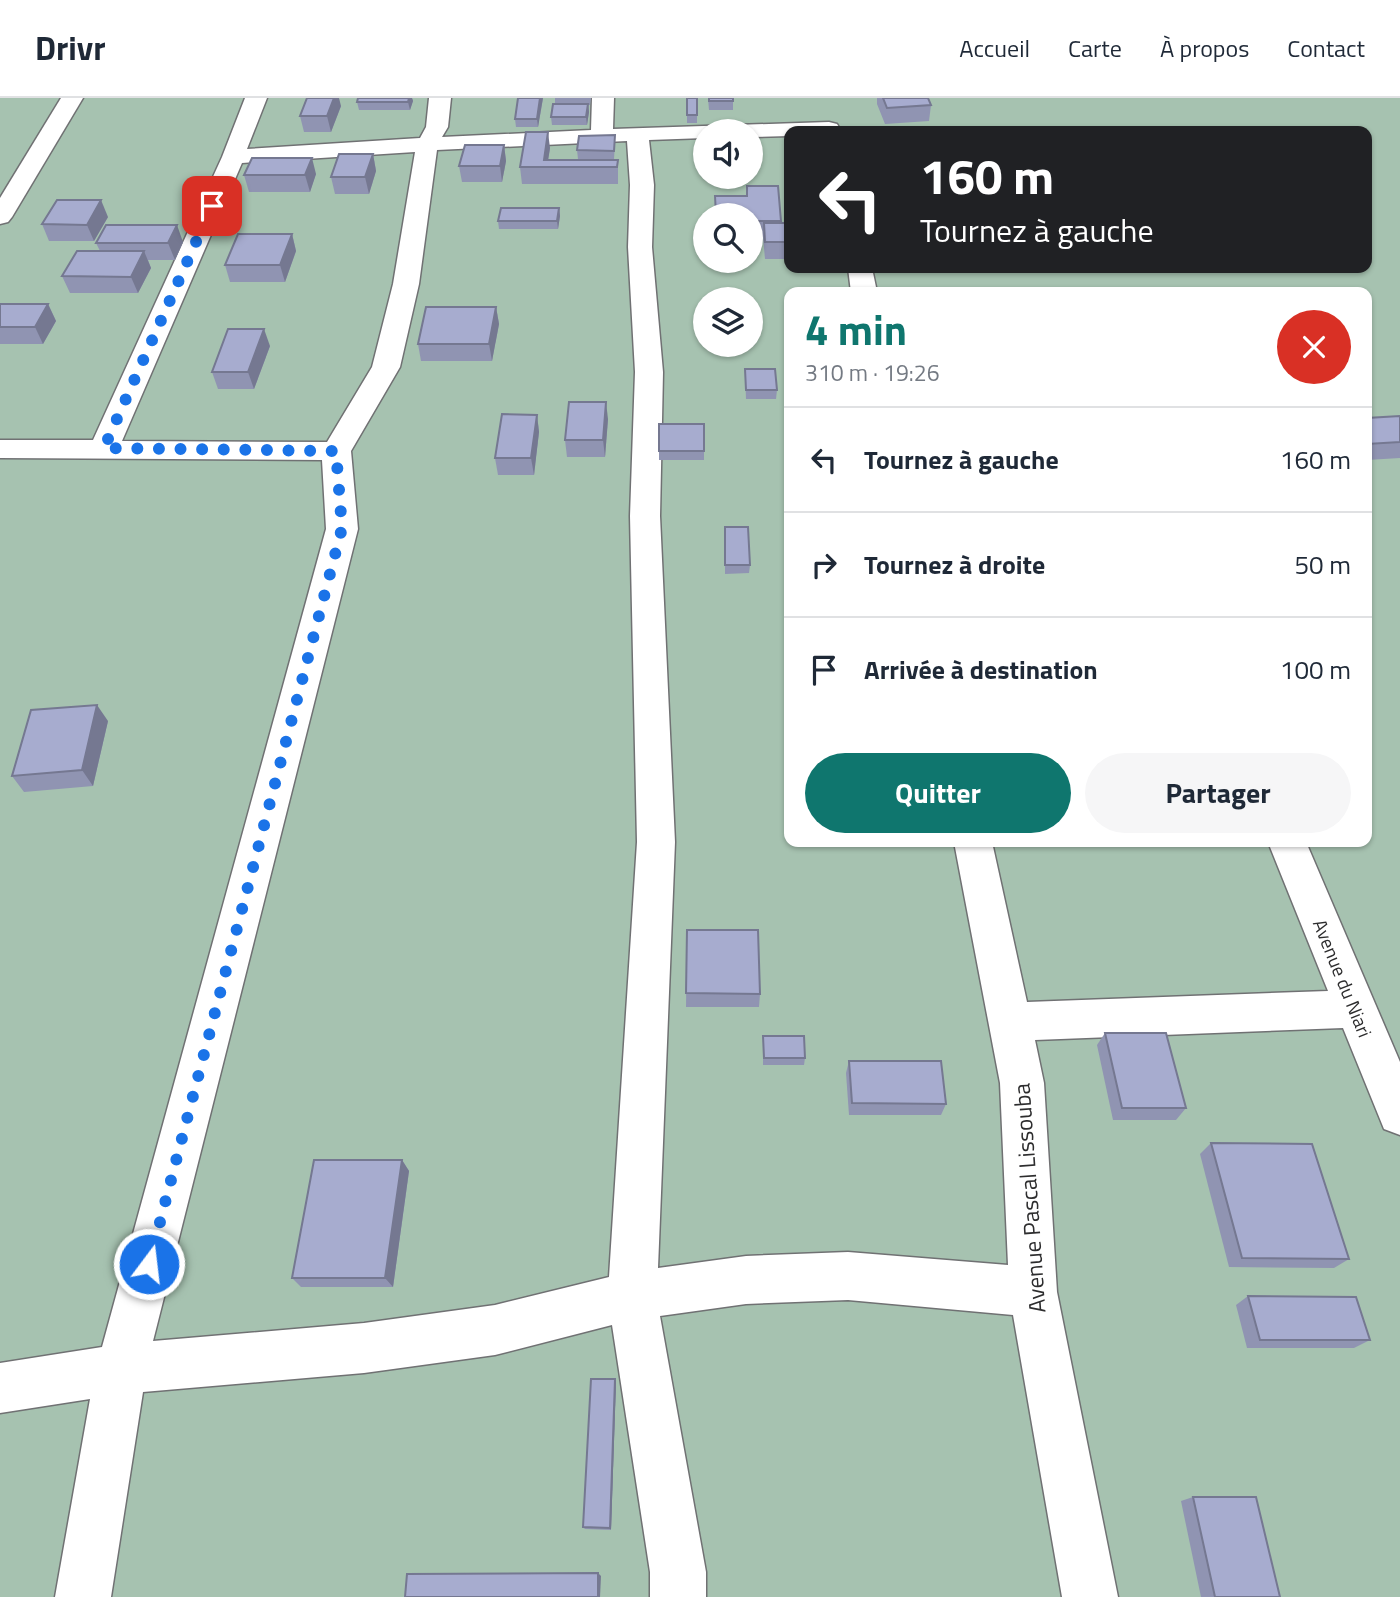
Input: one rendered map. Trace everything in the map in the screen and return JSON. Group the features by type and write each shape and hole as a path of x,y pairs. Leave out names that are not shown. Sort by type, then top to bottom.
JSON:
{"street":[{"path":"0,217 72,98"},
{"path":"104,448 233,158 256,98"},
{"path":"83,1597 121,1369 342,528 336,451 386,367 406,284 427,144 437,127 440,98"},
{"path":"602,135 603,98"},
{"path":"785,126 829,123"},
{"path":"763,127 784,126"},
{"path":"233,158 427,144 693,132"},
{"path":"637,134 642,185 640,247 649,372 645,516 656,842 632,1296 678,1572 678,1597"},
{"path":"0,449 336,451"},
{"name":"Avenue Pascal Lissouba","path":"973,847 1022,1083 1033,1293 1090,1597"},
{"name":"Avenue du Niari","path":"1289,847 1354,1009 1400,1114"},
{"path":"1011,1021 1354,1009"},
{"path":"0,1388 121,1369 364,1348 495,1330 632,1296 746,1280 848,1276 1033,1293"}],"green space":[{"path":"0,98 1400,98 1400,1597 0,1597"}],"building":[{"path":"307,98 334,98 327,116 300,116"},
{"path":"358,98 409,98 408,102 357,102"},
{"path":"518,98 540,98 537,119 515,119"},
{"path":"687,98 697,98 697,115 687,115"},
{"path":"709,98 733,98 733,101 709,101"},
{"path":"883,98 928,98 931,105 887,108"},
{"path":"553,104 588,104 586,117 551,117"},
{"path":"526,132 548,132 544,160 618,160 617,167 520,167"},
{"path":"615,135 614,151 577,150 579,136"},
{"path":"465,145 504,145 500,166 459,166"},
{"path":"339,154 373,154 365,177 331,177"},
{"path":"252,158 312,158 305,175 244,175"},
{"path":"778,186 781,221 763,221 763,203 715,203 715,196 747,196 747,189"},
{"path":"57,200 101,200 87,225 42,224"},
{"path":"501,208 559,208 557,221 498,221"},
{"path":"764,223 784,223 784,242 765,242"},
{"path":"106,225 177,225 168,243 96,243"},
{"path":"238,234 292,234 280,265 225,265"},
{"path":"77,251 144,251 131,277 62,276"},
{"path":"0,304 48,304 35,327 0,327"},
{"path":"426,307 496,307 489,344 418,344"},
{"path":"228,329 264,329 248,372 212,372"},
{"path":"745,369 775,369 777,390 746,390"},
{"path":"569,402 606,402 603,440 565,440"},
{"path":"502,414 537,415 531,458 495,458"},
{"path":"1400,416 1400,442 1372,444 1372,418"},
{"path":"659,424 704,424 704,451 659,451"},
{"path":"725,527 748,527 750,565 725,565"},
{"path":"97,705 82,770 12,776 31,710"},
{"path":"687,930 758,930 760,994 686,993"},
{"path":"1105,1033 1166,1033 1186,1108 1122,1108"},
{"path":"763,1036 804,1036 805,1058 764,1058"},
{"path":"849,1061 941,1061 946,1104 852,1103"},
{"path":"1211,1143 1312,1144 1349,1259 1242,1258"},
{"path":"314,1160 402,1160 385,1278 292,1278"},
{"path":"1248,1296 1356,1297 1370,1340 1260,1340"},
{"path":"591,1379 615,1379 610,1528 583,1527"},
{"path":"1193,1497 1256,1497 1280,1597 1215,1597"},
{"path":"598,1573 598,1597 405,1597 407,1574"}],"route":[{"path":"149,1264 342,528 336,451 104,448 212,206"}]}
